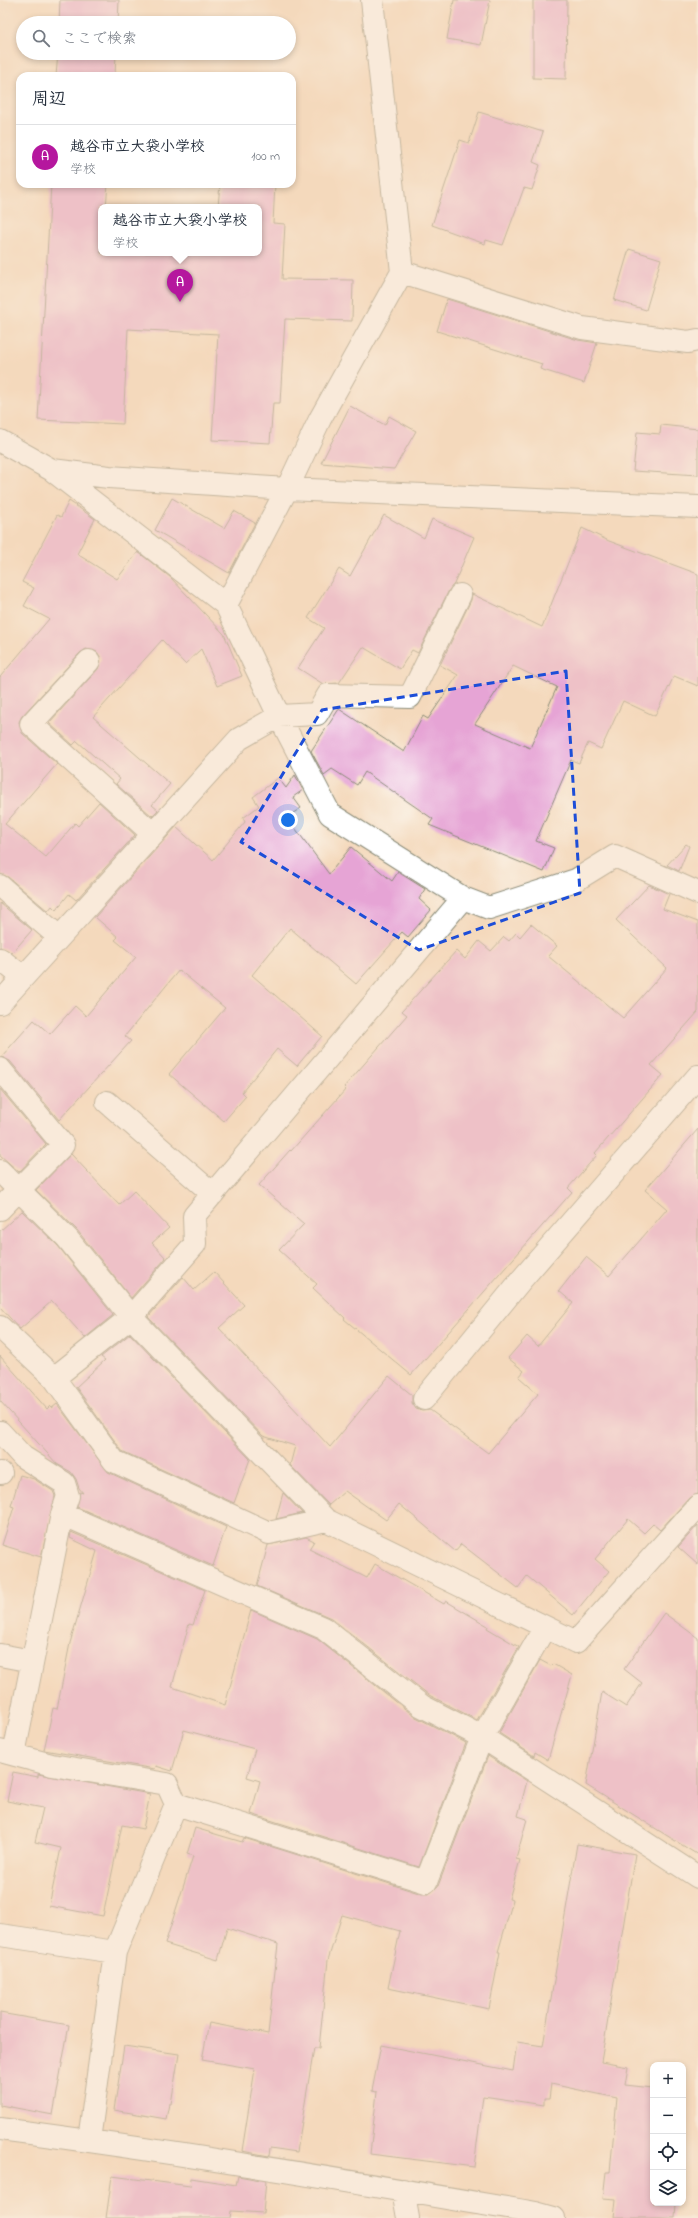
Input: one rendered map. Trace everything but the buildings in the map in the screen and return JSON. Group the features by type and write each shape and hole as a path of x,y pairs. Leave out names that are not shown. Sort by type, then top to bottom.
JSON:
{"street":[{"path":"226,605 287,489 320,419 402,272 372,0"},
{"path":"402,272 582,328 688,342 698,340"},
{"path":"0,440 52,470 226,605 279,716 330,814 463,898 489,908 576,880 615,856 698,893"},
{"path":"52,470 109,477 287,489 698,507"},
{"path":"0,1002 240,739 279,716 317,714 328,695 410,697 460,595"},
{"path":"90,661 31,724 153,834"},
{"path":"0,886 59,937"},
{"path":"54,1378 131,1317 195,1244 194,1216 463,898"},
{"path":"0,959 23,977"},
{"path":"0,1069 62,1146 0,1209"},
{"path":"424,1399 522,1279 698,1076"},
{"path":"107,1102 213,1194"},
{"path":"0,1171 67,1238 131,1317 326,1520 545,1627 576,1642 697,1509"},
{"path":"0,1327 54,1378 114,1461 269,1533 326,1520"},
{"path":"0,1432 24,1457 64,1483 68,1496 62,1514 32,1661 7,1752 52,1765 167,1784 176,1804 115,1952 89,2140"},
{"path":"62,1514 323,1628 422,1706 482,1737 698,1877"},
{"path":"176,1804 426,1882 482,1737 545,1627"},
{"path":"0,1655 32,1661"},
{"path":"0,1935 115,1952"},
{"path":"0,2129 89,2140 402,2190 536,2213 554,2218"},
{"path":"402,2190 408,2218"}],"highlighted area":[{"path":"566,671 580,893 419,950 241,842 322,710"}],"place":[{"name":"越谷市立大袋小学校","path":"180,302"}]}
